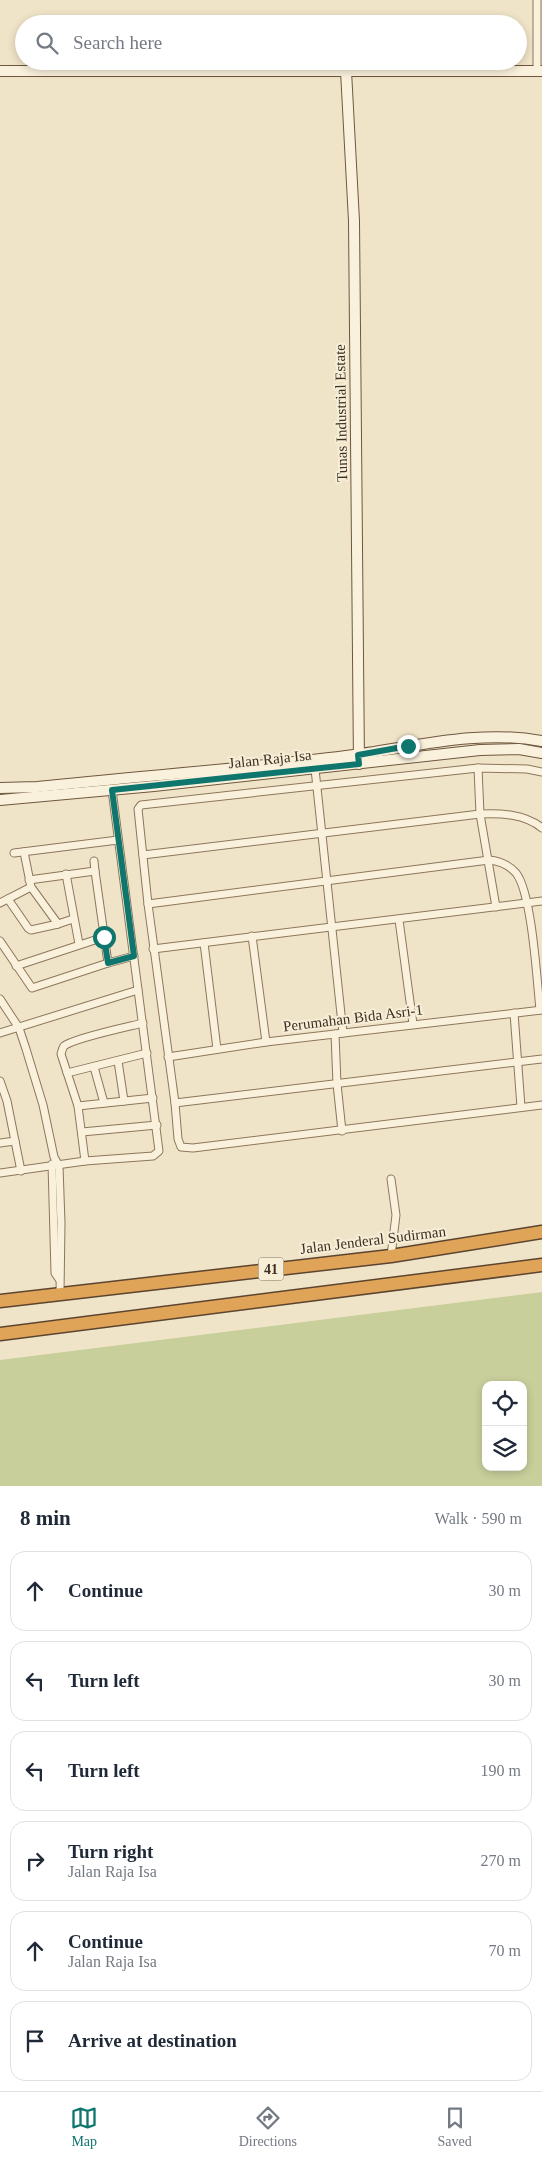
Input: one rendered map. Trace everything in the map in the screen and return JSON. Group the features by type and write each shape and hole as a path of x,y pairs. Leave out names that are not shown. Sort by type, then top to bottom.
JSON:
{"highway":[{"name":"Jalan Jenderal Sudirman","path":"0,1301 391,1256 542,1232"},
{"name":"41","path":"0,1334 542,1265"}],"main road":[{"path":"0,66 15,66"},
{"path":"527,67 540,67"},
{"path":"527,67 540,67"},
{"path":"0,71 175,70 346,72 424,70"},
{"name":"Tunas Industrial Estate","path":"346,72 346,105 354,221 359,759"},
{"name":"Jalan Raja Isa","path":"0,800 315,769 359,759 472,739 505,738 542,741"},
{"name":"Jalan Raja Isa","path":"0,788 47,786 487,750 519,749 542,753"}],"street":[{"path":"537,0 540,67"},
{"path":"542,772 527,769 478,768 141,805 138,811 179,1145 185,1148 342,1131 542,1105"},
{"path":"478,768 480,814 496,907"},
{"path":"315,769 343,1033"},
{"path":"0,1173 85,1161 156,1155 159,1151 112,790"},
{"path":"143,855 480,814 498,813 512,815 524,818 542,828"},
{"path":"14,853 118,840"},
{"path":"24,852 30,884 58,924"},
{"path":"94,860 108,963"},
{"path":"148,904 489,860 503,863 516,873 527,902 541,1010"},
{"path":"0,903 30,884 66,874 95,871"},
{"path":"66,874 79,944"},
{"path":"8,899 30,930 73,919"},
{"path":"154,949 542,901"},
{"path":"399,920 413,1024"},
{"path":"252,936 266,1042"},
{"path":"16,966 104,937"},
{"path":"0,941 30,987 34,988 134,956"},
{"path":"204,943 216,1049"},
{"path":"0,1033 138,990"},
{"path":"0,999 19,1028 44,1105 55,1166 60,1293"},
{"name":"Perumahan Bida Asri-1","path":"168,1057 266,1042 541,1010"},
{"path":"514,1013 521,1107"},
{"path":"85,1161 78,1106 61,1054 64,1046 143,1023"},
{"path":"335,1034 337,1084 342,1131"},
{"path":"67,1073 147,1053"},
{"path":"175,1103 542,1059"},
{"path":"118,1060 124,1101"},
{"path":"94,1066 104,1103"},
{"path":"0,1081 7,1101 21,1171"},
{"path":"78,1106 153,1098"},
{"path":"82,1132 157,1125"},
{"path":"0,1143 15,1141"},
{"path":"391,1179 396,1215 391,1256"}],"green space":[{"path":"542,1292 542,1486 0,1486 0,1360"}],"route":[{"path":"104,937 108,963 134,956 112,790 359,764 358,755 408,746"}]}
